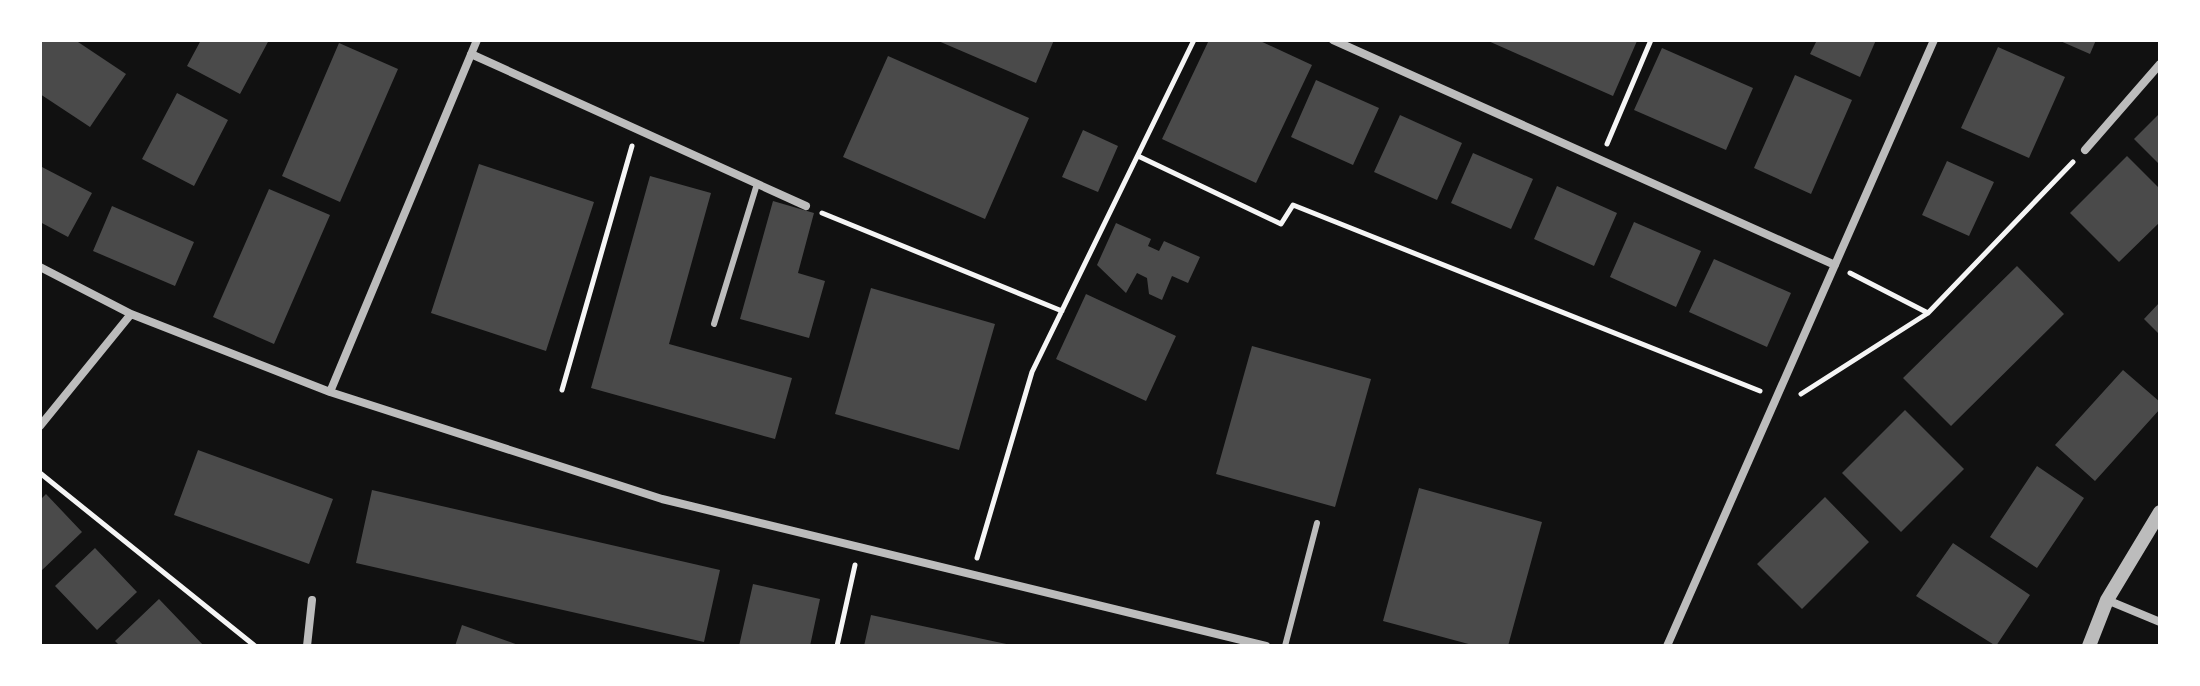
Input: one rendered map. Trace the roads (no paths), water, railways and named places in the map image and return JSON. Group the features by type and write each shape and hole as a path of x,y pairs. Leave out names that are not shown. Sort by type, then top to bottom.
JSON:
{"street":[{"path":"330,392 477,40"},
{"path":"1333,40 1835,265"},
{"path":"1667,646 1934,40"},
{"path":"471,54 806,206"},
{"path":"2085,150 2160,64"},
{"path":"40,267 131,314 330,392 662,499 1266,646"},
{"path":"40,426 131,314"},
{"path":"2089,646 2107,600 2160,512"},
{"path":"307,646 312,600"},
{"path":"2107,600 2160,622"}],"lane":[{"path":"714,324 757,184"},
{"path":"1285,646 1317,523"}]}
